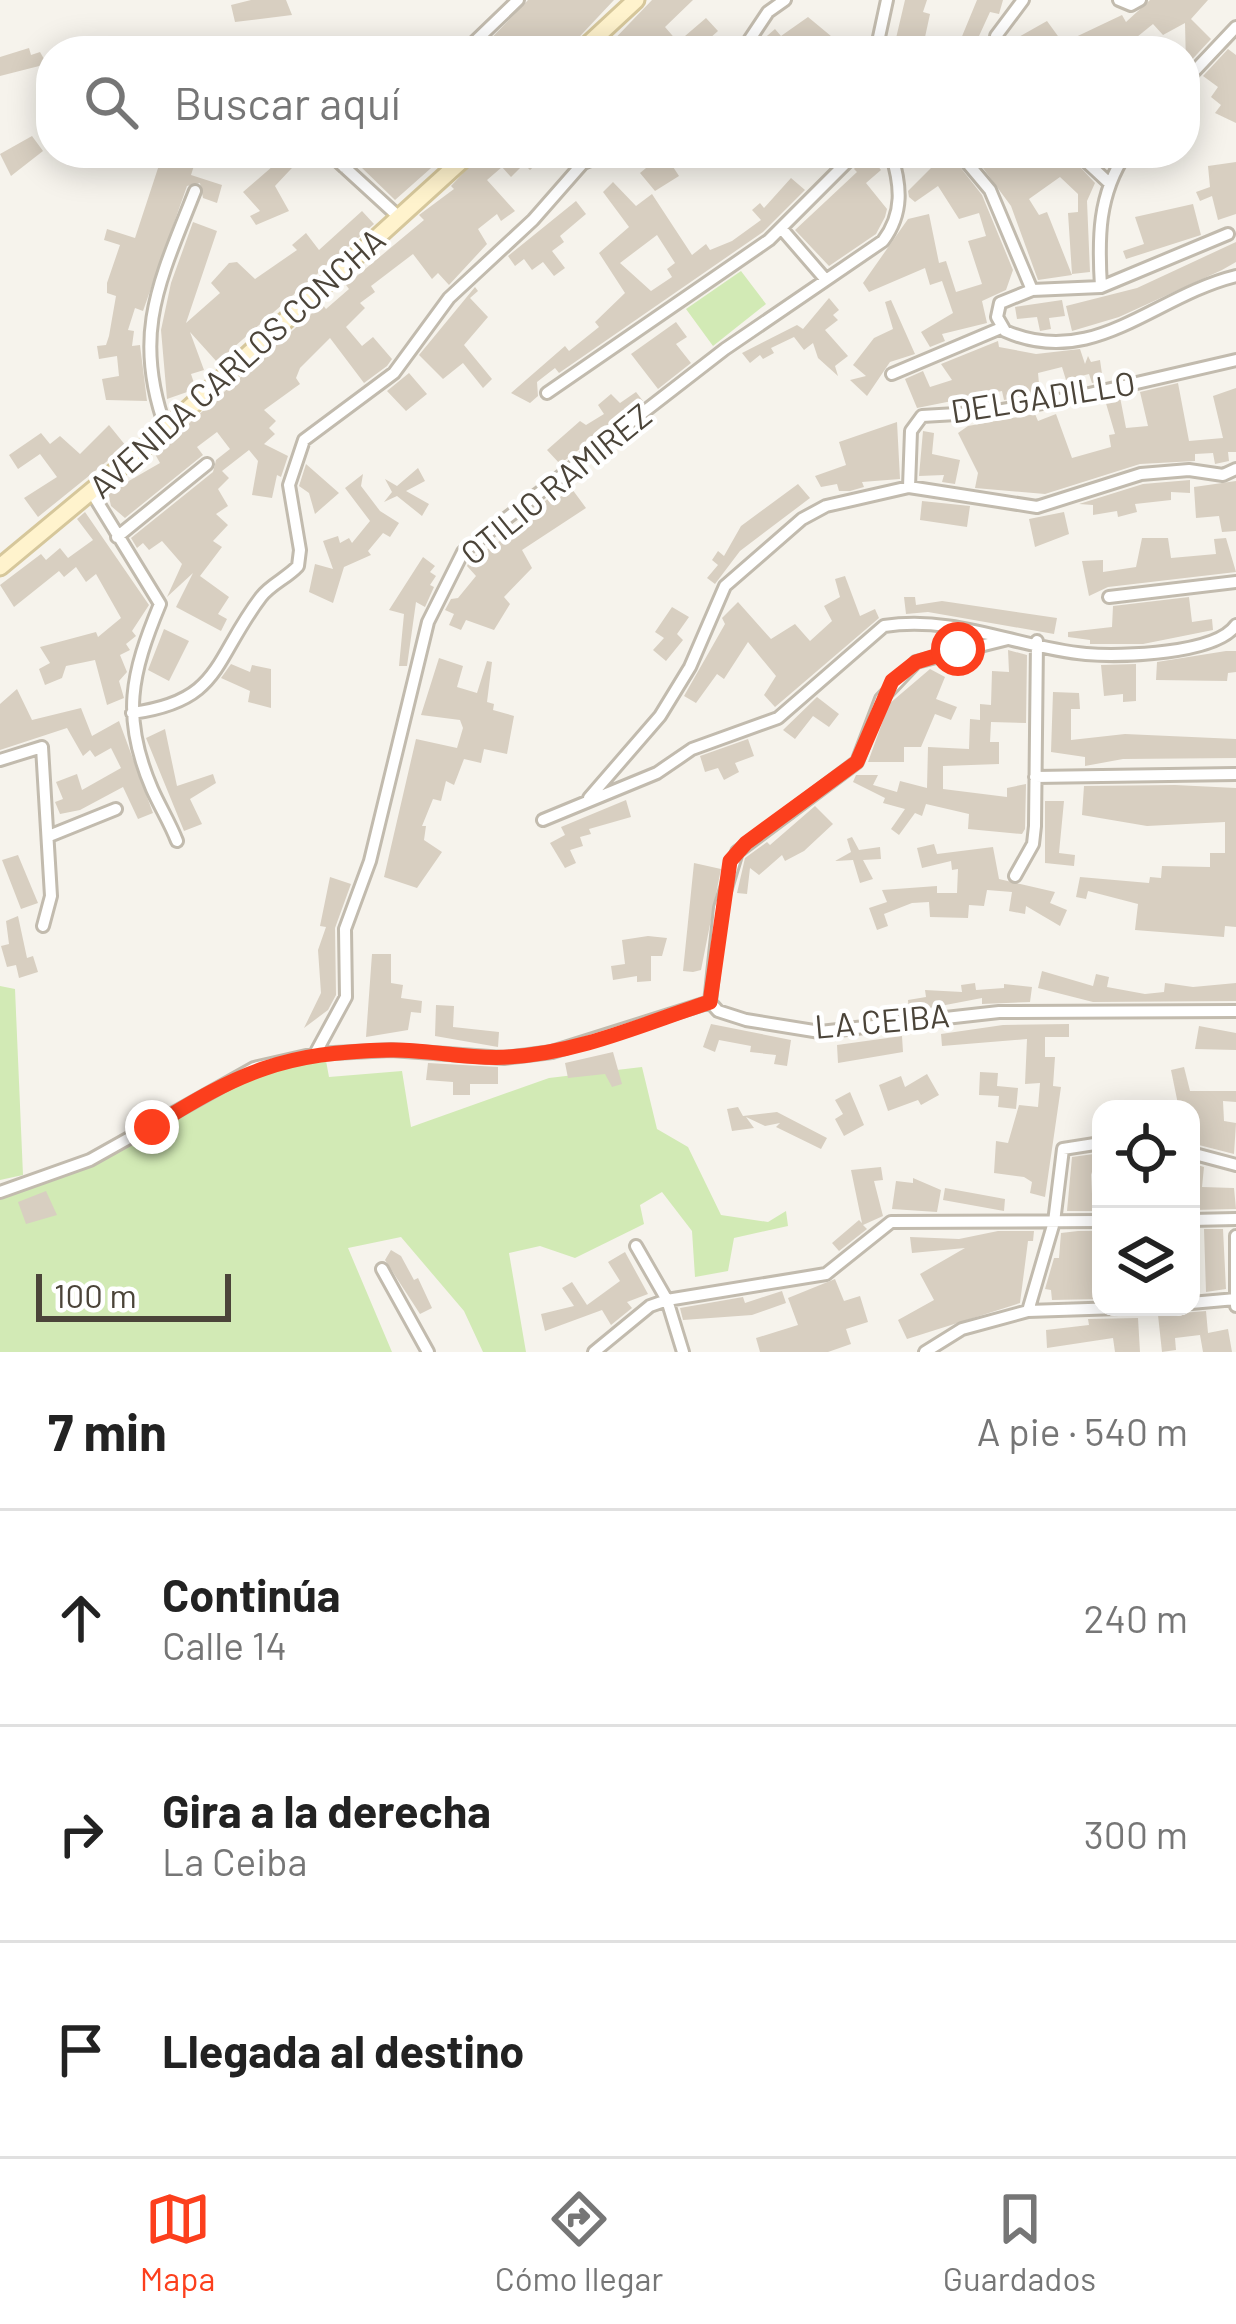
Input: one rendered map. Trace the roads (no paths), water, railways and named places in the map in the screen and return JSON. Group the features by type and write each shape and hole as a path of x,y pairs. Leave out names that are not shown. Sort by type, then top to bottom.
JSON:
{"street":[{"path":"481,36 518,0"},
{"path":"597,36 637,0"},
{"path":"750,36 785,0"},
{"path":"879,36 887,0"},
{"path":"996,36 1023,0"},
{"path":"1119,0 1130,4 1140,0"},
{"path":"1200,65 1236,27"},
{"path":"345,168 400,218"},
{"name":"AVENIDA CARLOS CONCHA","path":"0,567 166,429 454,168"},
{"path":"132,712 170,708 196,694 265,592 298,566 301,550 289,485 304,440 394,373 460,286 533,220 580,168"},
{"path":"547,393 781,228 841,168"},
{"name":"OTILIO RAMIREZ","path":"315,1054 346,997 345,929 370,861 428,622 450,570 463,552 675,388 883,241 895,226 896,168"},
{"path":"970,168 998,205 1032,290"},
{"path":"1093,168 1107,181"},
{"path":"1101,287 1098,246 1107,181 1116,168"},
{"path":"166,429 156,401 148,329 152,300 195,191"},
{"path":"781,228 826,280"},
{"path":"1001,328 1000,303 1032,290 1101,287 1228,234"},
{"path":"892,374 1001,328 1051,345 1105,337 1170,301 1236,276"},
{"name":"DELGADILLO","path":"909,487 910,439 922,416 991,412 1076,397 1236,360"},
{"path":"117,537 207,464"},
{"path":"589,798 659,716 690,667 725,586 802,519 853,496 909,487 1037,507 1141,474 1189,470 1223,475 1236,469"},
{"path":"92,494 160,604 135,664 132,712 139,757 176,842"},
{"path":"1109,597 1236,581"},
{"path":"543,820 657,772 692,749 778,718 884,626 976,628 1085,654 1214,645 1234,630"},
{"path":"0,1192 90,1160 236,1075 315,1054 536,1054 596,1042 710,1002 720,908 737,852 857,762 881,699 916,662 1016,637"},
{"path":"1015,876 1033,844 1037,641"},
{"path":"0,760 42,746 51,896 43,926"},
{"path":"1035,777 1236,774"},
{"path":"49,836 116,809"},
{"name":"LA CEIBA","path":"710,1002 718,1011 746,1020 820,1032 998,1012 1236,1011"},
{"path":"1028,1311 1054,1222 1064,1149 1092,1144"},
{"path":"1200,1156 1236,1165"},
{"path":"1200,1220 1236,1219"},
{"path":"594,1352 650,1306 826,1274 891,1222 1092,1221"},
{"path":"1200,1303 1236,1301 1236,1236"},
{"path":"636,1246 668,1300 682,1352"},
{"path":"382,1269 428,1352"},
{"path":"925,1352 962,1329 1028,1311 1092,1309"}]}
